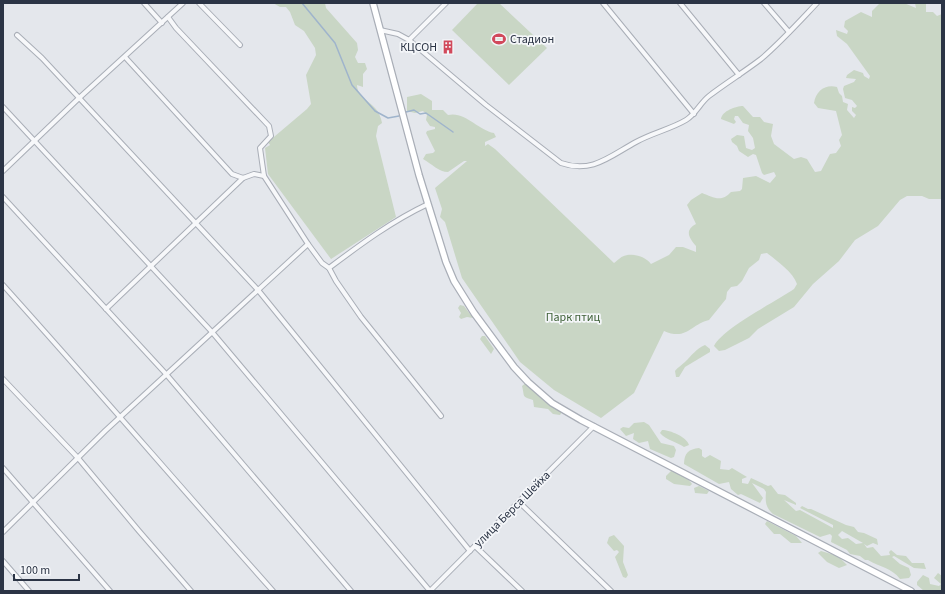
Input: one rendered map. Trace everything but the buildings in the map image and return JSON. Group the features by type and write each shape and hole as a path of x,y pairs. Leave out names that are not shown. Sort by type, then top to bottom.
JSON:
{"main road":[{"path":"374,3 399,101 446,262 454,281 474,313 501,350 528,382 552,403 594,426 911,591"}],"street":[{"path":"144,3 162,23"},
{"path":"3,171 182,3"},
{"path":"199,3 240,45"},
{"path":"409,40 446,3"},
{"path":"603,3 694,114"},
{"path":"680,3 739,75"},
{"path":"764,3 789,32"},
{"path":"380,30 398,34 409,40 486,105 561,163 574,168 587,167 608,159 637,141 686,120 694,114 707,97 762,58 816,3"},
{"path":"168,17 176,28 270,126 271,136 260,148 264,176 308,244 322,263 330,268 336,281 361,317 441,416"},
{"path":"17,35 42,58 78,99 258,290 470,551"},
{"path":"125,57 232,174 243,178"},
{"path":"3,107 212,332 431,590 437,591"},
{"path":"106,308 243,178 254,174 264,176"},
{"path":"3,197 166,374 351,591"},
{"path":"330,268 378,232 428,204"},
{"path":"3,532 121,416 308,244"},
{"path":"3,285 121,416 191,499 273,591"},
{"path":"3,379 78,458 191,591"},
{"name":"улица Берса Шейха","path":"431,590 594,426"},
{"path":"3,468 34,501 110,591"},
{"path":"519,502 611,591"},
{"path":"475,546 522,591"},
{"path":"3,561 29,591"}],"green space":[{"path":"273,3 325,3 326,8 357,43 358,50 355,57 358,63 365,63 367,69 363,74 363,87 357,85 358,89 361,95 373,105 382,121 382,123 378,126 376,136 396,217 331,259 268,174 265,148 270,145 268,142 311,104 306,75 316,55 315,48 304,31 295,25 290,12 286,7 280,7"},
{"name":"Стадион","path":"478,3 499,3 547,48 509,85 452,30"},
{"name":"Парк птиц","path":"880,3 904,3 916,8 915,3 926,3 926,12 933,12 937,16 942,14 942,199 929,199 922,196 907,196 900,200 878,226 855,240 839,261 813,284 794,307 758,329 749,338 725,350 719,351 714,346 728,331 738,323 794,289 797,284 792,275 780,263 767,253 761,254 759,260 749,268 742,281 737,286 731,287 727,292 726,299 709,320 684,333 672,334 664,331 634,393 601,418 554,390 520,362 462,278 445,222 440,217 442,209 435,188 467,161 464,161 448,172 445,172 423,159 426,154 433,153 435,151 426,133 427,131 435,129 435,127 430,126 426,120 427,115 423,111 415,113 407,111 407,97 421,94 432,101 432,110 443,110 448,115 466,118 482,128 494,133 496,137 485,142 485,146 488,144 495,149 614,263 627,255 636,255 645,258 651,264 669,255 676,247 683,247 696,252 696,246 691,240 689,234 690,229 696,224 687,205 691,200 702,193 720,198 731,192 740,191 742,189 743,178 756,176 770,183 776,176 774,172 764,175 756,155 753,154 748,157 739,151 737,146 732,142 731,139 737,135 744,136 746,148 752,150 755,148 753,138 748,131 749,125 743,123 738,116 735,116 734,119 736,122 734,124 721,119 724,114 730,110 743,106 753,117 760,117 764,122 773,124 771,136 774,144 794,159 801,157 807,159 815,172 821,171 830,154 836,153 841,146 839,140 842,135 836,111 818,108 814,103 817,95 822,89 833,86 837,87 842,96 843,102 848,104 847,110 854,118 856,115 852,111 852,107 855,108 857,106 852,100 845,98 843,89 844,86 854,82 856,79 846,78 847,75 854,70 863,73 864,76 869,79 870,76 847,44 837,36 836,30 847,34 848,31 844,27 845,21 861,12 872,17 872,11"},
{"path":"460,305 464,306 473,318 467,317 461,319 459,317 461,313 458,308"},
{"path":"482,336 485,336 494,349 491,354 480,339"},
{"path":"705,345 710,349 710,352 685,367 679,377 676,377 675,371 697,350"},
{"path":"526,383 544,401 562,412 560,415 553,414 548,409 534,407 533,400 525,397 524,394 522,386"},
{"path":"644,422 649,425 661,443 674,446 676,450 674,457 671,458 650,449 648,441 639,443 633,439 634,433 626,436 620,429 623,427 629,428 634,423"},
{"path":"662,430 678,434 688,442 689,445 684,447 668,439 660,433"},
{"path":"699,448 702,450 702,456 705,458 710,455 721,461 720,469 729,470 732,468 747,477 742,479 742,483 748,484 751,478 768,486 771,485 778,494 785,495 796,503 796,505 784,500 796,511 800,510 833,528 833,525 800,508 802,506 811,509 846,525 854,527 858,532 877,539 878,545 873,543 867,546 864,544 867,548 873,547 881,556 890,555 889,552 891,550 897,555 906,556 912,563 924,563 926,569 914,568 894,556 892,557 900,564 909,568 911,575 909,578 900,579 890,570 865,560 860,556 850,554 847,550 831,542 832,536 830,534 820,537 773,514 766,504 766,492 764,489 752,483 763,498 760,503 741,494 738,495 731,489 729,482 719,484 684,464 686,454","holes":["842,531 863,543 856,544 848,538 842,539 838,535"]},
{"path":"671,471 683,476 692,484 690,486 674,484 666,479 666,476"},
{"path":"699,486 709,491 707,494 695,493 694,488"},
{"path":"767,521 796,536 802,543 791,543 780,534 774,534 765,524"},
{"path":"614,535 624,546 623,562 628,575 626,578 623,577 615,557 619,552 617,550 614,551 607,543 609,537"},
{"path":"821,551 838,556 847,565 839,568 827,562 818,553"},
{"path":"938,573 942,576 942,591 924,591 917,585 917,582 923,575 929,578 930,584 939,586 941,584 934,578"}],"waterway":[{"path":"302,3 335,43 352,85 375,111 388,118 399,116"},
{"path":"406,112 414,110 420,114 426,113 453,132"}],"place":[{"name":"Стадион","path":"499,39"},
{"name":"КЦСОН","path":"448,47"}]}
